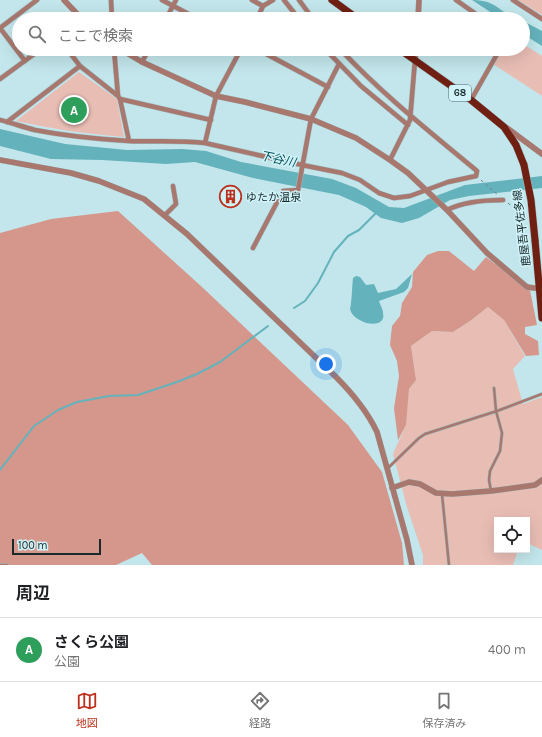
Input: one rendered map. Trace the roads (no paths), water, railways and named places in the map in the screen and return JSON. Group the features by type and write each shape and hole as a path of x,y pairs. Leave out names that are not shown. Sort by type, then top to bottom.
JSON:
{"main road":[{"path":"332,0 348,12"},
{"name":"鹿屋吾平佐多線","path":"409,56 470,100 504,127 516,145 524,165 530,200 541,288 542,318"}],"street":[{"path":"21,12 37,0"},
{"path":"64,0 74,12"},
{"path":"111,0 112,12"},
{"path":"162,0 185,12"},
{"path":"170,12 176,0"},
{"path":"252,0 263,6"},
{"path":"260,12 263,6 273,0"},
{"path":"284,0 293,12"},
{"path":"299,0 308,12"},
{"path":"418,12 419,0"},
{"path":"456,0 473,12"},
{"path":"513,0 542,19"},
{"path":"12,19 0,28 12,43"},
{"path":"22,56 25,60"},
{"path":"0,79 31,56"},
{"path":"72,56 80,66 119,97 211,120"},
{"path":"115,56 119,97 129,141"},
{"path":"132,56 216,96 311,119 356,138 390,160 427,190 487,254 527,287 541,288"},
{"path":"142,62 145,56"},
{"path":"205,142 216,96 237,56"},
{"path":"270,56 328,87"},
{"path":"332,56 361,86 408,125"},
{"path":"0,120 35,130 76,136 129,141 205,142 342,173 360,180 379,193 394,198 410,196 448,182 476,176 477,171 410,115 347,56"},
{"path":"390,160 408,125 415,56"},
{"path":"470,100 496,56"},
{"path":"253,248 283,192 298,190 311,119 340,64"},
{"path":"7,122 80,66"},
{"path":"504,127 542,154"},
{"path":"0,160 70,173 99,181 144,199 187,234 349,390 372,420 377,432 408,540 412,565"},
{"path":"165,215 176,204 173,186"},
{"path":"447,210 454,206 503,200"},
{"path":"392,488 409,482 420,484 436,493 442,494 491,491 535,485 542,480"}],"lane":[{"path":"491,491 489,480 490,471 500,451 502,433 496,411 494,388"},
{"path":"387,469 425,434 496,411 542,394"},
{"path":"442,494 449,565"},
{"path":"0,565 7,565"}],"water":[{"path":"472,0 487,2 503,12 490,12"},
{"path":"530,25 542,31 542,46 530,38"},
{"path":"0,129 65,144 127,150 182,149 206,151 241,162 332,179 356,188 389,207 404,208 465,185 542,176 542,188 469,196 450,200 419,218 402,223 381,218 366,207 339,195 253,178 195,162 166,164 102,160 51,159 0,146"},
{"path":"412,274 408,288 404,292 379,301 383,310 383,319 380,322 375,324 363,322 352,314 350,309 353,278 356,276 360,277 366,285 374,284 378,293 396,289"}],"waterway":[{"path":"294,308 305,301 318,283 334,252 348,236 359,230 377,212"},
{"path":"0,470 34,426 58,410 77,402 109,396 138,395 177,382 220,362 268,326"}],"place":[{"name":"さくら公園","path":"74,110"},
{"name":"ゆたか温泉","path":"231,197"}],"water label":[{"name":"下谷川","path":"278,159"}]}
